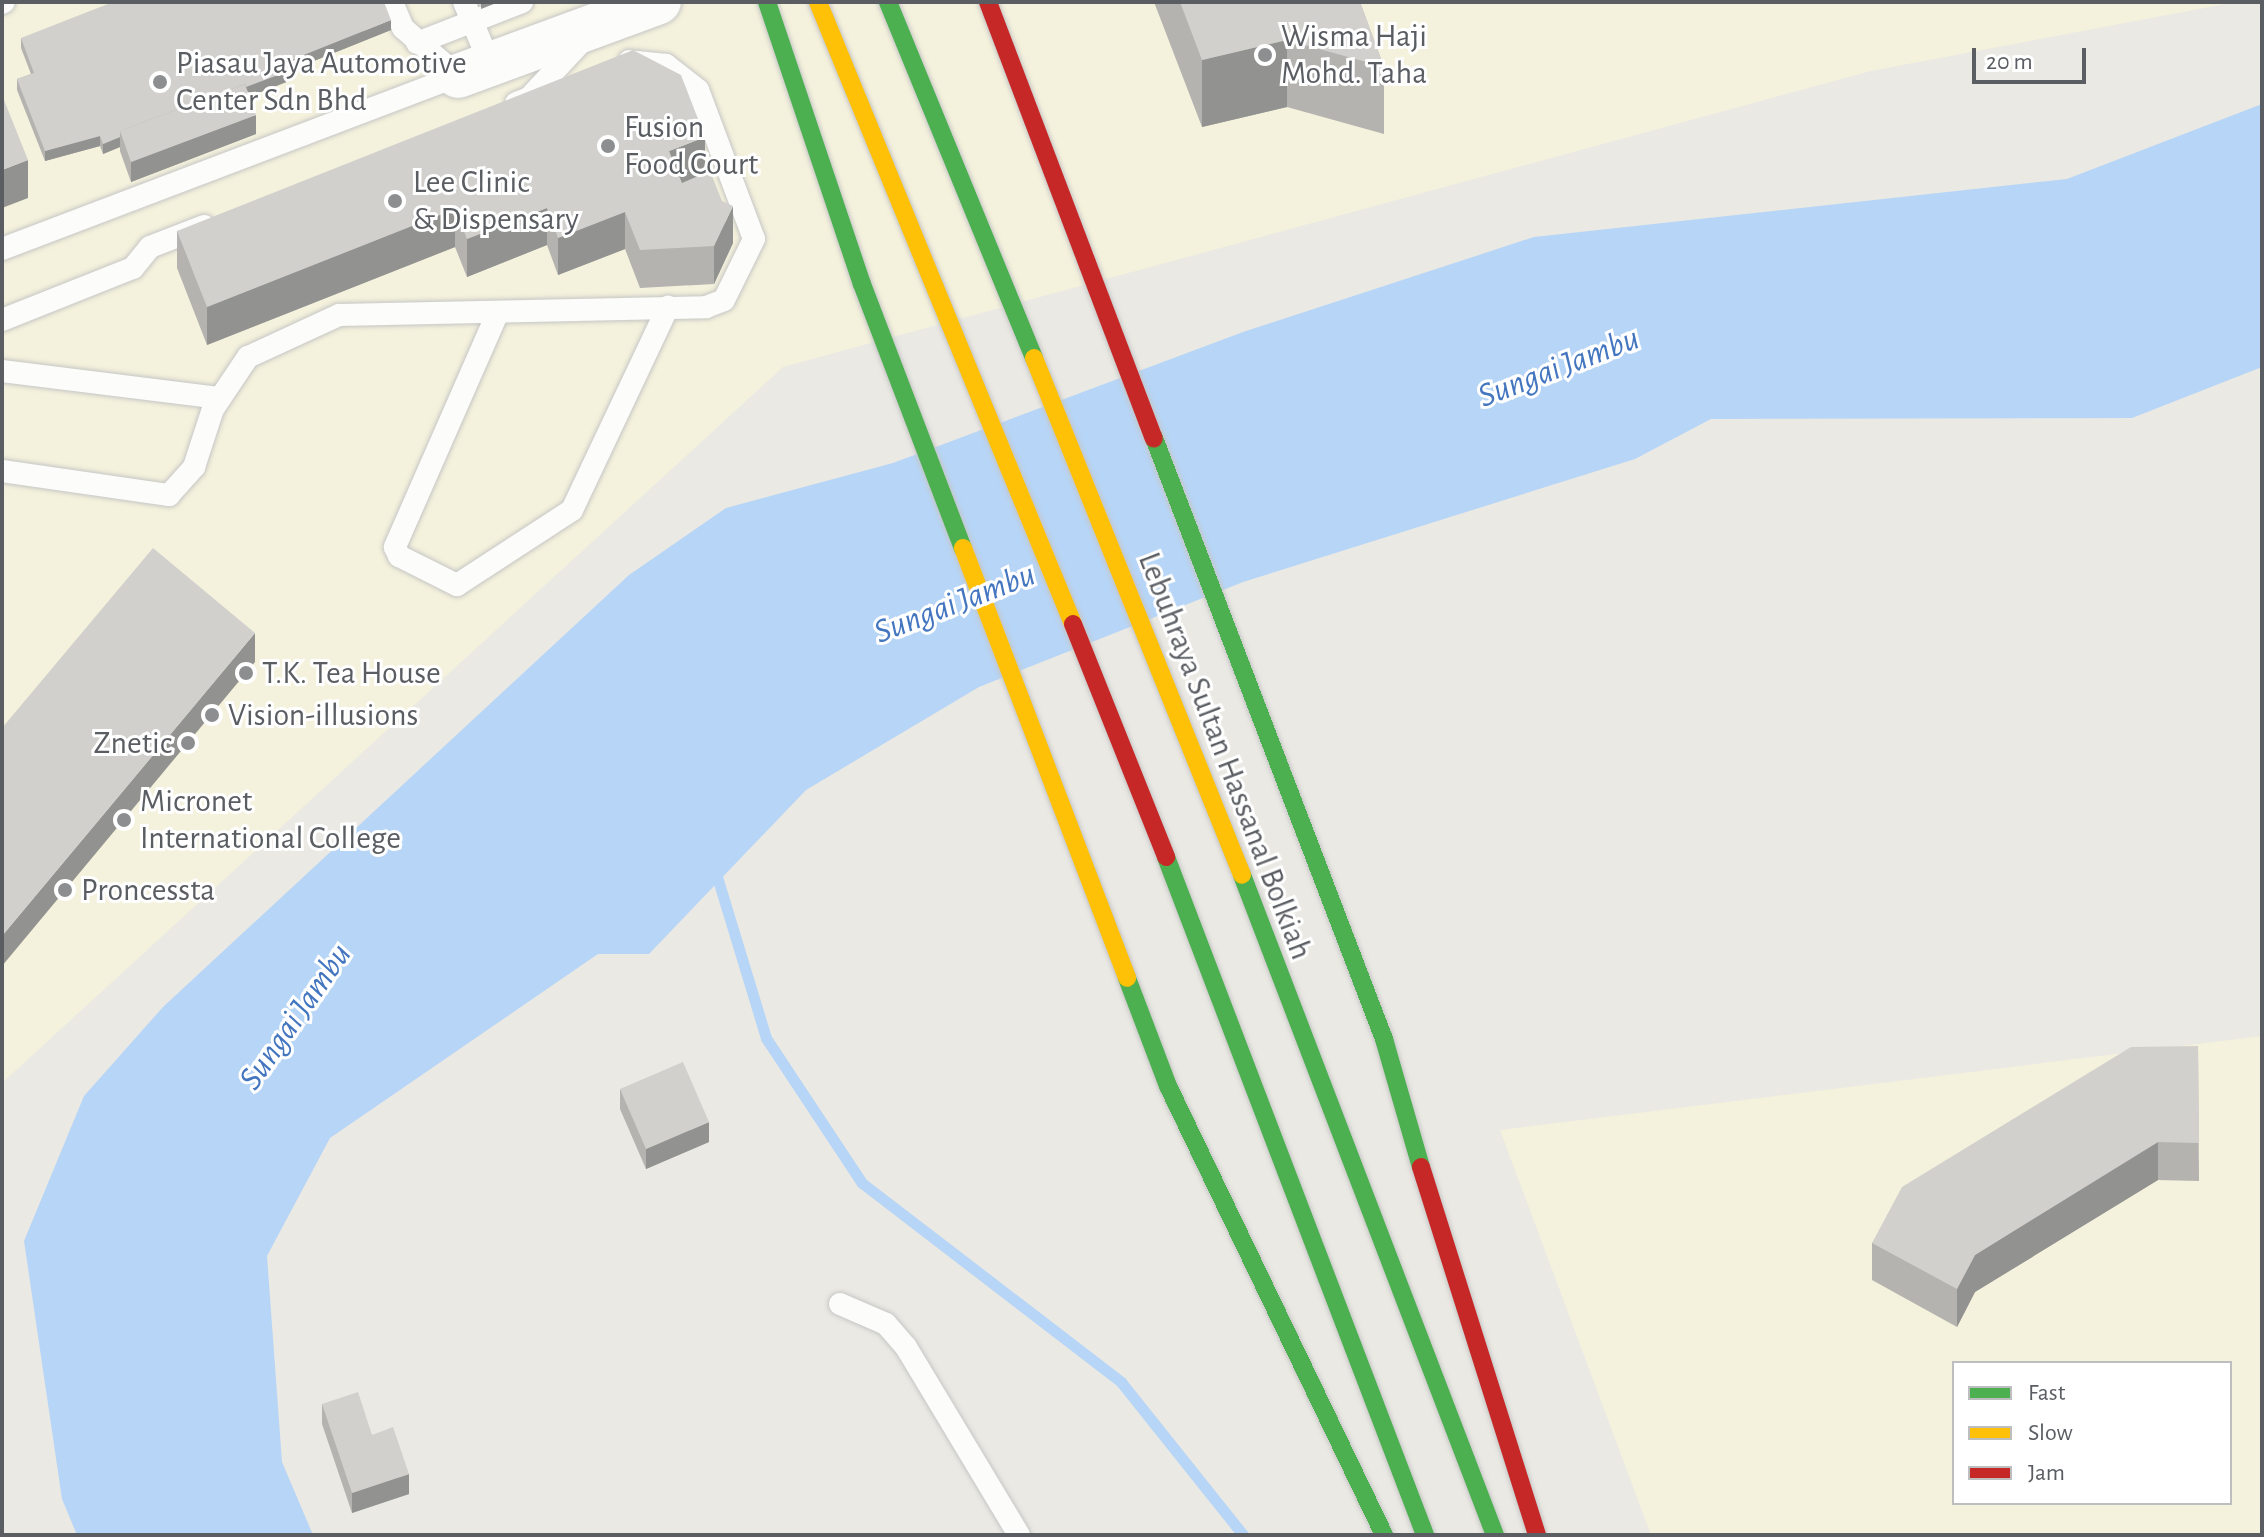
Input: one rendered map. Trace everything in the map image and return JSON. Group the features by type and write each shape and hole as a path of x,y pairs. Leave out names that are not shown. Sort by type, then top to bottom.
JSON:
{"highway":[{"path":"767,2 862,284 1168,1086 1384,1535"},
{"path":"818,2 1131,765 1425,1535"},
{"name":"Lebuhraya Sultan Hassanal Bolkiah","path":"888,2 1191,742 1495,1535"},
{"path":"988,2 1384,1039 1463,1310 1537,1535"}],"street":[{"path":"474,70 659,2"}],"lane":[{"path":"392,2 403,28 417,43 474,70"},
{"path":"417,43 468,12 522,2"},
{"path":"468,12 474,70"},
{"path":"529,98 597,24"},
{"path":"2,471 169,495 194,467 220,398 248,357 339,315 706,307 724,300 754,239 698,90 685,77 648,61 603,69"},
{"path":"2,249 474,70"},
{"path":"500,109 573,81"},
{"path":"2,320 133,268 150,247 223,218"},
{"path":"498,312 395,547 399,556 457,585 572,510 668,307"},
{"path":"2,371 220,398"},
{"path":"840,1304 886,1324 906,1347 1019,1535"}],"shaded area":[{"path":"2,2 2236,2 1871,71 783,367 2,1083"},
{"path":"2262,1036 2262,1535 1651,1535 1500,1130"}],"water":[{"name":"Sungai Jambu","path":"2262,104 2262,367 2132,418 1711,419 1635,459 1243,582 979,687 806,790 649,954 598,954 330,1138 267,1256 282,1462 313,1535 77,1535 62,1499 24,1241 84,1096 163,1007 629,575 726,508 893,463 1243,332 1534,237 2067,179"}],"building":[{"name":"Piasau Jaya Automotive Center Sdn Bhd","path":"113,2 384,2 391,20 286,62 289,71 246,87 245,84 120,131 120,137 103,144 100,136 45,151 17,79 34,73 21,38"},
{"path":"1180,2 1360,2 1384,67 1287,40 1202,60"},
{"path":"633,50 681,75 705,137 669,151 682,183 710,171 722,201 733,206 714,246 640,250 625,212 558,238 547,208 467,239 455,209 207,307 177,231"},
{"path":"245,84 256,115 131,162 120,131"},
{"path":"2,95 28,160 2,170"},
{"path":"153,548 255,633 2,936 2,728"},
{"path":"2198,1046 2199,1143 2158,1142 1975,1255 1957,1289 1872,1243 1902,1187 2131,1047"},
{"path":"683,1062 709,1122 646,1149 620,1089"},
{"path":"358,1392 372,1435 393,1427 409,1474 352,1493 322,1404"}],"waterway":[{"path":"715,870 766,1038 862,1183 1121,1382 1243,1535"}],"traffic: fast":[{"path":"767,2 862,284 963,548"},
{"path":"888,2 1034,358"},
{"path":"1154,438 1384,1039 1421,1167"},
{"path":"1166,857 1425,1535"},
{"path":"1242,875 1495,1535"},
{"path":"1127,978 1168,1086 1384,1535"}],"traffic: slow":[{"path":"818,2 1073,624"},
{"path":"1034,358 1242,875"},
{"path":"963,548 1127,978"}],"traffic: jam":[{"path":"988,2 1154,438"},
{"path":"1073,624 1166,857"},
{"path":"1421,1167 1537,1535"}],"place":[{"name":"Wisma Haji Mohd. Taha","path":"1265,55"},
{"name":"Piasau Jaya Automotive Center Sdn Bhd","path":"160,82"},
{"name":"Fusion Food Court","path":"608,146"},
{"name":"Lee Clinic & Dispensary","path":"395,201"},
{"name":"T.K. Tea House","path":"246,673"},
{"name":"Vision-illusions","path":"212,715"},
{"name":"Znetic","path":"188,743"},
{"name":"Micronet International College","path":"124,820"},
{"name":"Proncessta","path":"65,890"}]}
